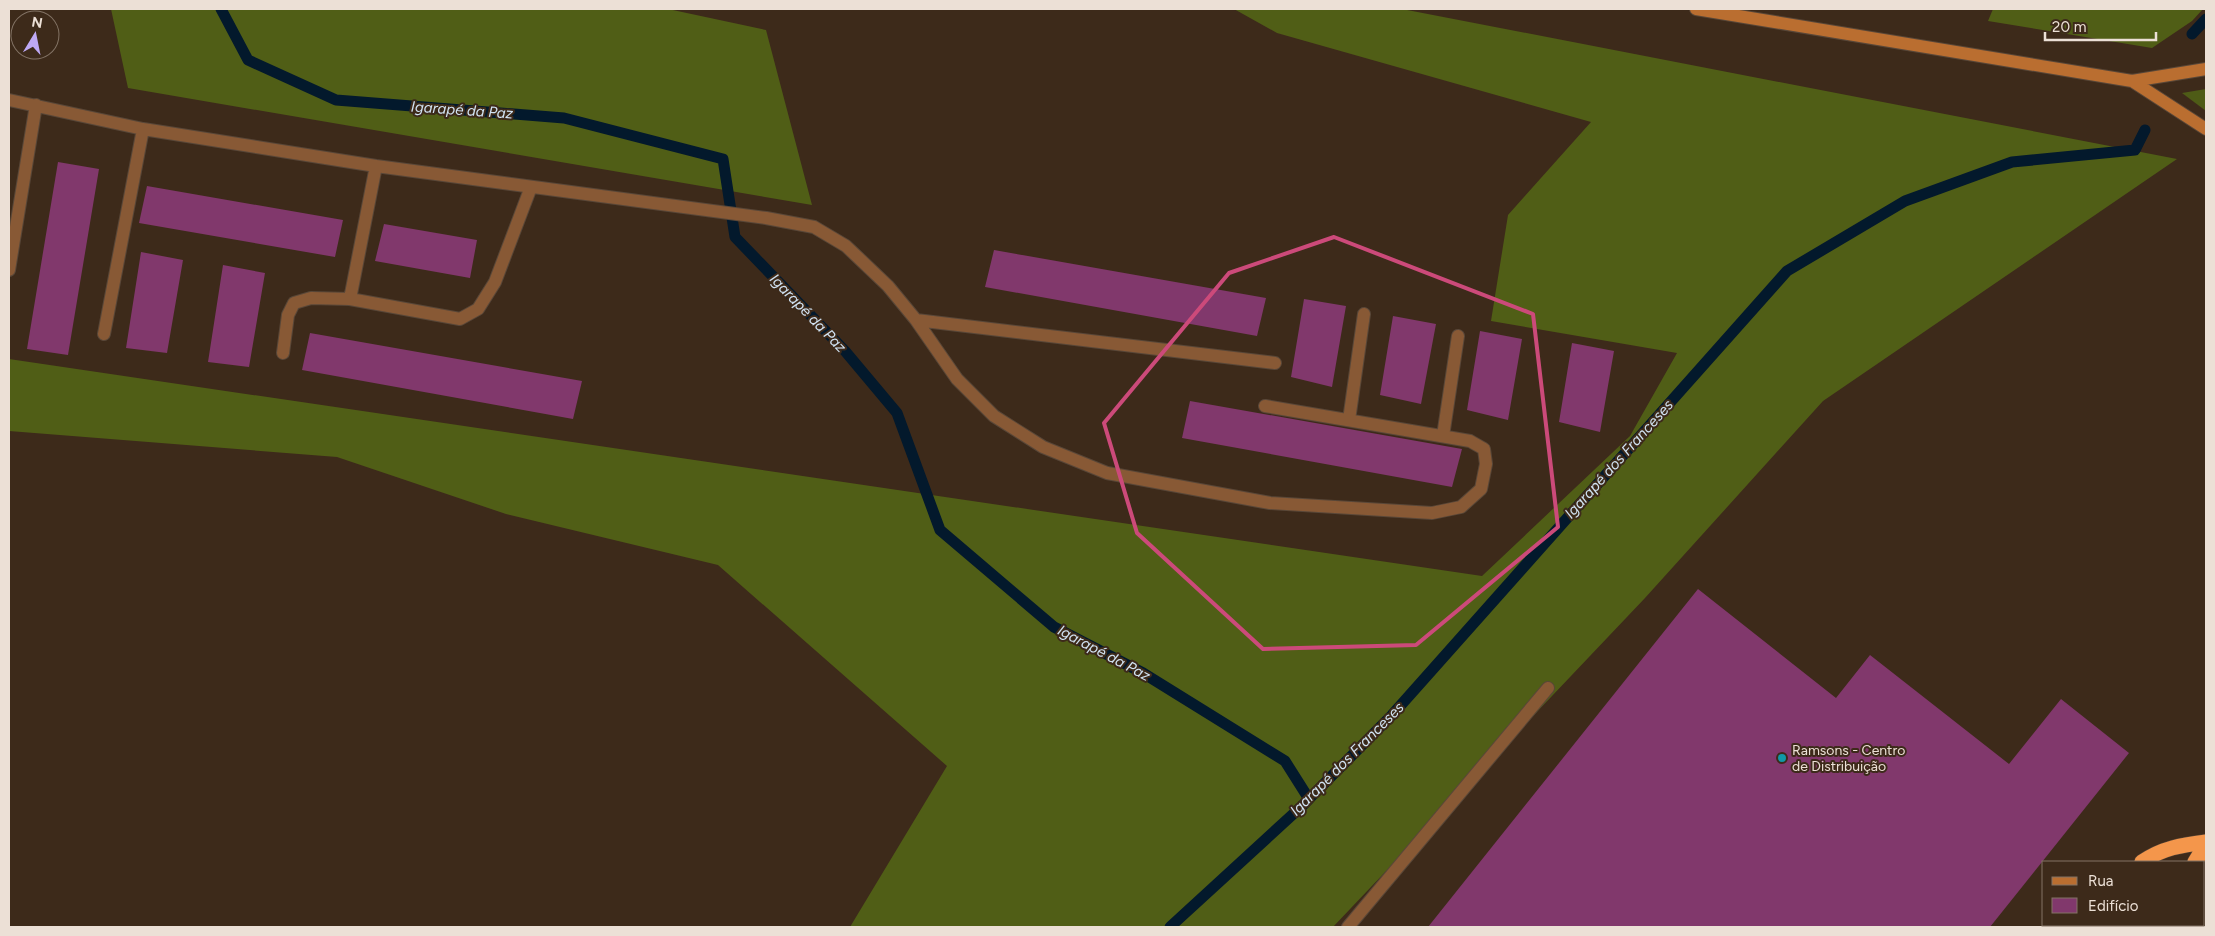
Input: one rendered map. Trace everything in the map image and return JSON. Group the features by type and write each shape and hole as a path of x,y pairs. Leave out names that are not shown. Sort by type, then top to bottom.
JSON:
{"highway":[{"path":"2144,861 2178,845 2206,843"},
{"path":"2196,861 2206,843"}],"street":[{"path":"1696,9 2132,81 2206,69"},
{"path":"2132,81 2206,129"},
{"path":"9,100 143,129 376,166 814,226 846,246 888,286 916,320 957,379 994,416 1043,447 1107,474 1270,503 1432,513 1461,507 1481,489 1486,464 1484,449 1470,441 1265,406"},
{"path":"9,270 36,105"},
{"path":"104,334 143,129"},
{"path":"350,299 376,166"},
{"path":"283,353 288,315 294,303 311,298 350,299 460,319 478,309 495,282 531,187"},
{"path":"1349,420 1364,314"},
{"path":"916,320 1275,363"},
{"path":"1443,436 1458,336"},
{"path":"1348,927 1548,688"}],"highlighted area":[{"path":"1334,237 1533,314 1558,527 1416,645 1263,649 1137,533 1104,423 1229,273"}],"green space":[{"path":"111,9 668,9 766,30 812,205 128,88"},
{"path":"1234,9 1402,9 2177,159 1823,401 1645,598 1333,927 850,927 947,766 718,565 506,514 337,457 9,431 9,359 1482,576 1630,436 1677,353 1491,321 1508,215 1591,122 1277,33"},
{"path":"1993,9 2203,9 2192,21 2152,48 1988,21"},
{"path":"2206,89 2206,111 2182,93"}],"building":[{"path":"58,162 99,169 68,355 27,349"},
{"path":"147,186 343,220 335,257 139,223"},
{"path":"384,224 477,240 470,278 375,261"},
{"path":"994,250 1266,298 1257,336 985,287"},
{"path":"141,252 183,260 167,353 126,348"},
{"path":"223,265 265,273 249,367 208,362"},
{"path":"1304,299 1346,306 1332,387 1291,377"},
{"path":"1393,316 1436,324 1421,404 1380,395"},
{"path":"1480,331 1522,339 1508,420 1467,410"},
{"path":"310,333 582,381 573,419 302,370"},
{"path":"1572,343 1614,351 1600,432 1559,422"},
{"path":"1190,401 1462,449 1452,487 1182,438"},
{"name":"Ramsons - Centro de Distribuição","path":"1698,589 1836,698 1870,655 2009,764 2061,699 2129,753 1990,927 1428,927"}],"waterway":[{"name":"Igarapé da Paz","path":"221,9 248,60 336,100 564,118 723,159 735,237 845,351 897,413 940,530 1054,627 1143,673 1285,761 1309,799 1302,806"},
{"name":"Igarapé dos Franceses","path":"2192,34 2206,19"},
{"name":"Igarapé dos Franceses","path":"1170,927 1302,806 1392,715 1787,271 1905,201 2012,162 2135,150 2145,130"}],"place":[{"name":"Ramsons - Centro de Distribuição","path":"1782,758"}]}
